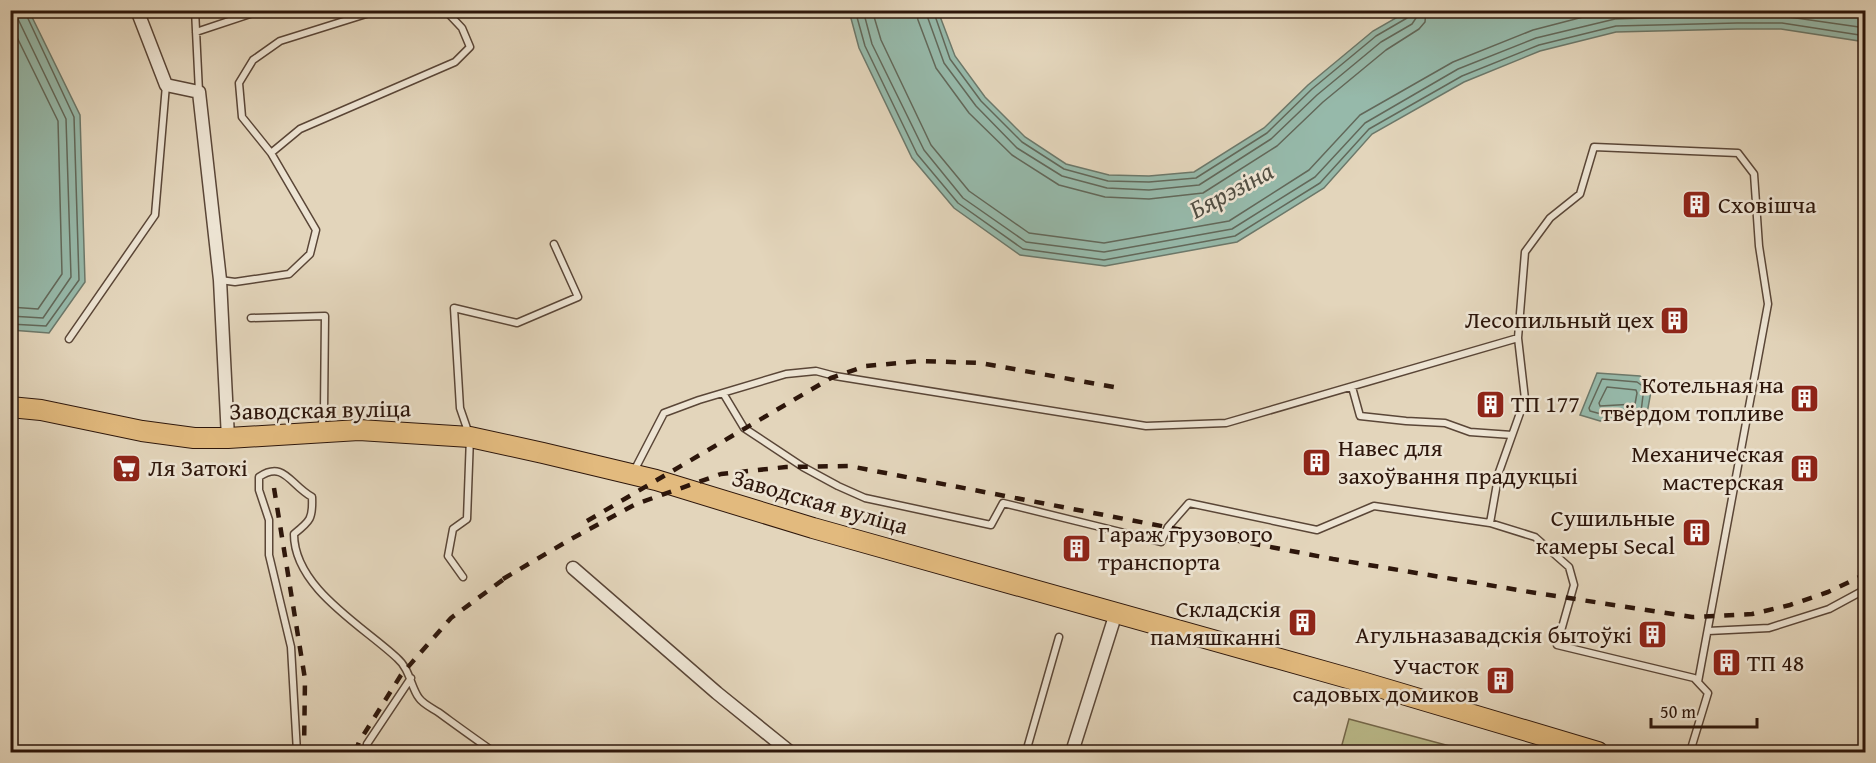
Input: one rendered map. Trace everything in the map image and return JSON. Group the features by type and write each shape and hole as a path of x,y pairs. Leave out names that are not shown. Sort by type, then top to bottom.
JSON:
{"main road":[{"name":"Заводская вуліца","path":"10,407 42,410 142,431 194,438 359,430 470,437 633,474 813,528 1362,682 1598,753"}],"street":[{"path":"137,10 166,85 199,92 220,280 228,438"},
{"path":"573,568 790,753"},
{"path":"1072,753 1116,613"}],"lane":[{"path":"195,10 199,92"},
{"path":"196,32 262,10"},
{"path":"220,280 235,282 289,274 310,254 316,230 271,153 242,117 239,83 253,60 280,41 380,10"},
{"path":"271,153 300,129 455,62 470,47 462,28 445,10"},
{"path":"69,339 155,215 166,85"},
{"path":"1490,523 1499,472 1525,399 1518,338 1525,252 1550,218 1580,194 1594,147 1738,153 1754,174 1759,246 1768,304 1698,682"},
{"path":"463,577 448,556 453,529 467,519 470,437 460,408 454,308 517,323 578,297 555,244"},
{"path":"250,318 325,316 324,411 321,432"},
{"path":"633,474 664,413 786,374 816,371 835,376 1146,426 1226,423 1518,338"},
{"path":"1352,387 1360,416 1445,423 1470,432 1512,435"},
{"path":"723,393 744,428 803,467 838,486 865,498 991,525 1004,503 1161,542 1168,527 1190,503 1317,530 1374,506 1490,523 1535,537 1569,567 1574,585 1557,645 1694,678 1708,693 1690,753"},
{"path":"297,753 291,647 269,555 269,520 259,490 259,477 269,470 280,471 300,491 312,497 313,512 310,521 294,534 301,563 312,581 360,629 399,659 411,678 419,698 494,753"},
{"path":"1708,631 1769,628 1829,609 1866,589"},
{"path":"1026,753 1059,636"},
{"path":"366,753 367,744 411,678"}],"green space":[{"path":"1349,719 1472,752 1340,752"}],"water":[{"path":"10,11 29,11 80,115 85,282 49,333 11,330"},
{"name":"Бярэзіна","path":"849,11 938,11 955,56 985,97 1025,137 1066,164 1109,175 1149,176 1194,172 1264,128 1308,85 1373,31 1408,11 1865,11 1866,42 1781,29 1616,32 1540,51 1464,82 1372,134 1324,188 1237,242 1105,266 1020,255 954,208 912,158 859,48"},
{"path":"1597,373 1640,376 1652,386 1646,419 1600,421 1580,415"}],"railway":[{"path":"587,521 831,378 866,366 920,361 980,363 1114,387"},
{"path":"503,579 636,504 721,474 786,467 849,466 1333,559 1692,617 1752,614 1790,605 1828,592 1866,574"},
{"path":"274,488 305,679 304,752"},
{"path":"355,752 401,675 451,618 508,576"}],"place":[{"name":"Сховішча","path":"1697,205"},
{"name":"Лесопильный цех","path":"1675,320"},
{"name":"Котельная на твёрдом топливе","path":"1805,399"},
{"name":"ТП 177","path":"1490,404"},
{"name":"Навес для захоўвання прадукцыі","path":"1317,462"},
{"name":"Ля Затокі","path":"127,468"},
{"name":"Механическая мастерская","path":"1805,468"},
{"name":"Сушильные камеры Secal","path":"1696,532"},
{"name":"Гараж грузового транспорта","path":"1077,548"},
{"name":"Складскія памяшканні","path":"1302,623"},
{"name":"Агульназавадскія бытоўкі","path":"1653,635"},
{"name":"ТП 48","path":"1726,663"},
{"name":"Участок садовых домиков","path":"1500,680"}]}
